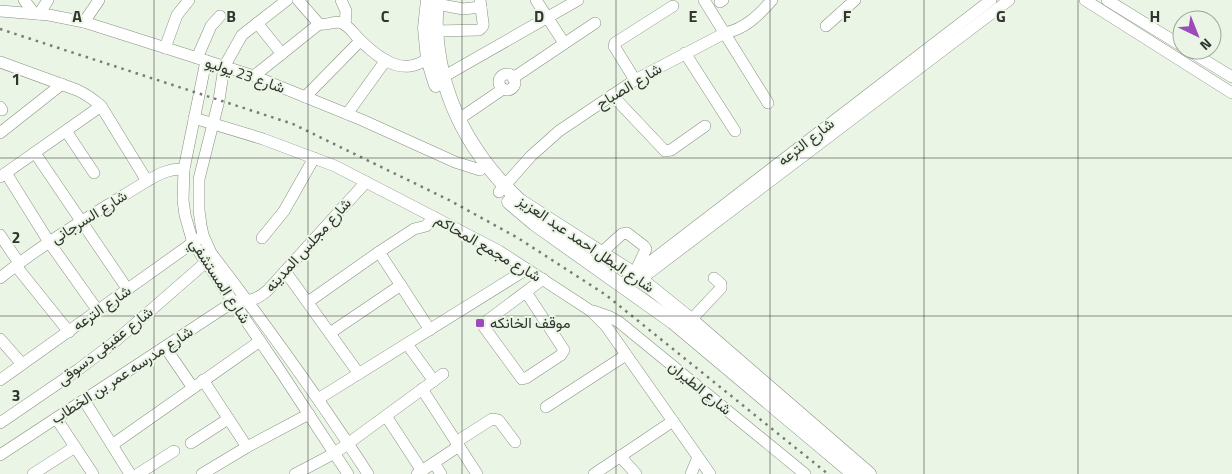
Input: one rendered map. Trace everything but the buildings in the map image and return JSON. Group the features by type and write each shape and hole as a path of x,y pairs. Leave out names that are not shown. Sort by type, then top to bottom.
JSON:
{"main road":[{"name":"شارع البطل احمد عبد العزيز","path":"434,1 436,31 443,77 459,119 470,141 502,189 505,200 673,322 854,474"},
{"name":"شارع البطل احمد عبد العزيز","path":"434,1 425,28 428,59 440,96 457,135 480,170 502,189 637,277 691,320 869,474"}],"street":[{"path":"24,0 37,14 48,0"},
{"path":"84,22 99,0"},
{"path":"166,48 177,15 189,0"},
{"path":"224,67 242,35 287,0"},
{"path":"298,0 319,24 337,22 345,25 372,51 393,64 409,66 419,64 428,59"},
{"path":"341,0 346,11 345,25"},
{"path":"536,0 564,43"},
{"path":"443,77 578,0"},
{"path":"704,0 768,103"},
{"path":"826,26 855,0"},
{"name":"شارع الترعه","path":"637,277 991,0"},
{"name":"شارع الترعه","path":"620,285 637,277 1009,0"},
{"path":"1085,0 1232,93"},
{"path":"1107,0 1172,40"},
{"path":"434,1 456,9 469,9 480,3 483,23 479,30 436,31"},
{"name":"شارع الصباح","path":"502,189 531,156 559,131 635,80 724,33 736,31 757,16 770,1"},
{"path":"635,80 614,46 615,43 673,6"},
{"path":"456,9 459,31"},
{"name":"شارع 23 يوليو","path":"0,11 37,14 84,22 254,76 347,114 455,162 480,170"},
{"name":"شارع المستشفي","path":"220,16 211,26 202,59 194,118 184,169 184,207 188,229 192,243 260,341 348,474"},
{"path":"258,23 282,54"},
{"path":"459,119 503,89 500,87 499,81 503,76 508,75 513,78 595,23"},
{"path":"254,76 319,24"},
{"path":"305,97 360,40"},
{"path":"685,54 735,131"},
{"path":"347,114 386,60"},
{"path":"1204,60 1232,77"},
{"path":"0,62 87,94 100,106 147,181"},
{"name":"شارع المستشفي","path":"224,67 219,100 200,179 199,210 203,235 211,253 247,300 368,474"},
{"path":"0,133 62,84"},
{"path":"612,94 665,151 671,150 705,126"},
{"path":"98,311 3,175 100,106"},
{"name":"شارع مجمع المحاكم","path":"194,118 263,138 335,166 499,251 591,311 606,326 710,474"},
{"path":"66,131 94,173"},
{"path":"35,153 128,290"},
{"path":"262,238 284,211 314,158"},
{"name":"شارع السرجانى","path":"0,278 49,242 147,181 176,168 184,169"},
{"name":"شارع مجلس المدينه","path":"247,300 261,296 366,182"},
{"path":"308,302 379,252 414,230 426,226 434,217"},
{"path":"601,253 622,234 627,233 646,249 637,277"},
{"path":"0,235 17,264 68,332"},
{"name":"شارع الترعه","path":"0,380 203,235"},
{"path":"379,252 430,330"},
{"name":"شارع عفيفى دسوقى","path":"0,423 112,344 205,262"},
{"path":"318,400 527,269"},
{"path":"285,271 359,374"},
{"path":"691,320 721,288 721,284 714,278"},
{"path":"526,292 564,350 561,355 522,379 483,325 485,321 544,279"},
{"path":"330,334 401,286"},
{"name":"شارع مدرسه عمر بن الخطاب","path":"0,455 233,302 247,300"},
{"name":"شارع الطيران","path":"591,311 606,315 619,322 805,474"},
{"path":"0,339 22,364"},
{"path":"112,444 260,341"},
{"path":"295,474 335,453 438,378 407,344"},
{"path":"165,347 193,388"},
{"path":"546,407 626,355"},
{"path":"203,380 247,447"},
{"path":"422,390 478,474"},
{"path":"84,400 130,474"},
{"path":"202,474 247,447 309,414"},
{"path":"386,416 420,472 492,419 498,420 515,442"},
{"path":"56,418 93,474"},
{"path":"191,442 228,419"},
{"path":"594,474 672,421"},
{"path":"33,474 75,447"},
{"path":"138,474 174,451"},
{"path":"620,456 636,474"},
{"path":"691,474 698,457"},
{"path":"434,463 441,474"}],"railway":[{"path":"0,29 293,124 449,200 518,238 606,295 828,474"}],"place":[{"name":"موقف الخانكه","path":"480,323"}]}
